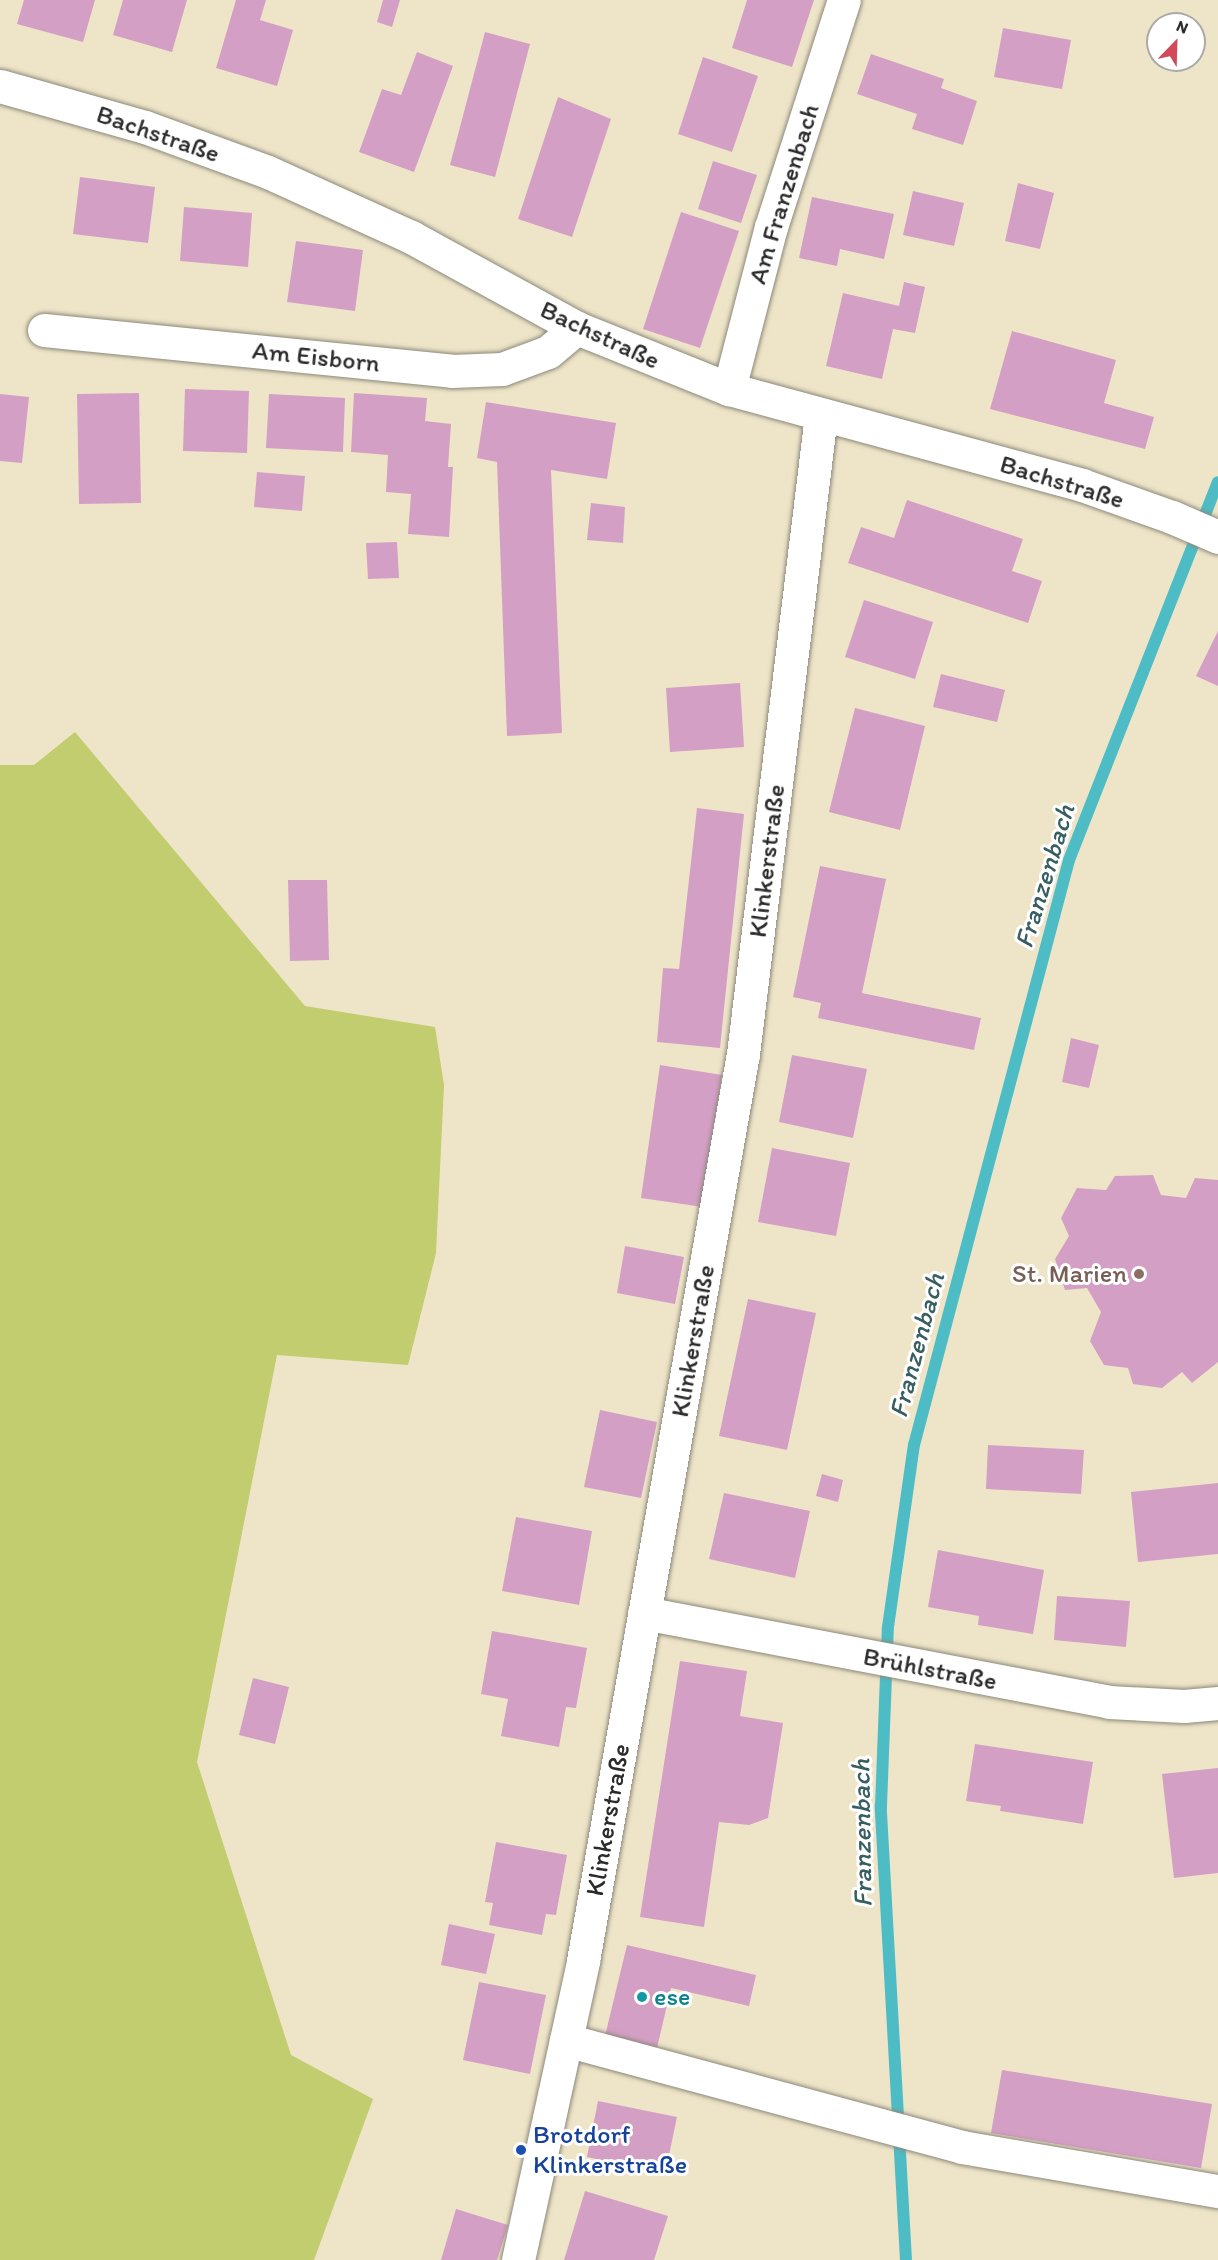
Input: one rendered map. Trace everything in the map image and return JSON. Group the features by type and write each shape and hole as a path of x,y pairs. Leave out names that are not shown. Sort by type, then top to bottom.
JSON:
{"street":[{"name":"Am Franzenbach","path":"729,389 771,227 844,0"},
{"name":"Bachstraße","path":"0,86 145,127 268,172 411,237 577,328 729,389 1082,485 1172,517 1218,537"},
{"name":"Am Eisborn","path":"44,330 452,371 502,369 548,352 577,328"},
{"name":"Klinkerstraße","path":"518,2260 583,1961 743,1054 821,415"},
{"name":"Brühlstraße","path":"644,1613 906,1665 1109,1702 1184,1707 1218,1703"},
{"path":"566,2040 962,2147 1218,2191"}],"green space":[{"path":"75,732 305,1006 435,1027 444,1085 436,1253 408,1365 277,1355 197,1762 291,2055 373,2099 314,2260 0,2260 0,765 34,765"}],"building":[{"path":"24,0 95,0 83,42 17,24"},
{"path":"123,0 187,0 172,52 113,35"},
{"path":"236,0 266,0 260,20 293,30 277,86 216,68"},
{"path":"383,0 400,0 392,27 377,22"},
{"path":"747,0 814,0 792,67 732,48"},
{"path":"1003,28 1071,40 1062,89 994,77"},
{"path":"485,32 530,44 495,177 450,165"},
{"path":"417,52 453,66 414,172 359,152 382,89 401,95"},
{"path":"871,54 944,79 941,88 977,101 963,145 912,129 917,114 857,94"},
{"path":"703,57 758,76 732,152 678,134"},
{"path":"558,97 611,119 572,237 518,219"},
{"path":"713,161 757,175 741,223 698,209"},
{"path":"80,177 155,187 148,243 73,234"},
{"path":"1018,183 1054,193 1040,249 1005,241"},
{"path":"913,191 964,203 954,246 903,235"},
{"path":"812,197 894,214 884,259 840,249 837,266 799,258"},
{"path":"184,207 252,213 248,267 180,261"},
{"path":"681,212 739,231 700,348 643,329"},
{"path":"296,241 363,250 355,311 287,302"},
{"path":"904,282 925,287 915,333 893,329 882,379 826,366 843,293 899,306"},
{"path":"1012,331 1116,360 1104,403 1154,417 1145,449 990,409"},
{"path":"185,389 249,391 247,453 183,451"},
{"path":"139,393 141,503 79,504 77,394"},
{"path":"354,393 427,398 425,421 451,424 448,467 453,467 449,537 408,534 411,494 386,492 388,455 351,452"},
{"path":"0,394 29,397 22,463 0,461"},
{"path":"269,394 345,398 343,452 266,448"},
{"path":"486,402 616,423 607,479 551,470 562,733 507,736 497,462 477,458"},
{"path":"257,472 305,476 302,511 254,507"},
{"path":"907,500 1023,539 1012,571 1042,581 1028,623 848,563 861,527 894,538"},
{"path":"591,503 625,507 623,543 587,540"},
{"path":"397,542 399,578 368,579 366,543"},
{"path":"864,600 933,622 915,679 845,657"},
{"path":"1218,631 1218,686 1196,676"},
{"path":"941,674 1005,690 997,722 933,707"},
{"path":"740,683 744,747 670,752 666,688"},
{"path":"855,708 925,726 900,830 829,812"},
{"path":"697,808 744,814 720,1048 657,1042 663,968 679,969"},
{"path":"820,866 886,879 862,993 981,1018 974,1050 818,1018 821,1003 793,997"},
{"path":"288,880 327,880 329,960 290,961"},
{"path":"1071,1038 1099,1045 1089,1088 1062,1082"},
{"path":"792,1055 867,1069 853,1138 779,1122"},
{"path":"660,1065 722,1075 703,1207 641,1198"},
{"path":"772,1148 850,1163 836,1236 758,1222"},
{"name":"St. Marien","path":"1153,1175 1161,1195 1186,1198 1195,1178 1218,1180 1218,1362 1192,1383 1182,1372 1162,1388 1133,1384 1128,1368 1104,1365 1090,1341 1101,1312 1087,1288 1065,1290 1055,1259 1069,1236 1061,1218 1077,1188 1106,1190 1115,1176"},
{"path":"625,1246 684,1257 675,1304 617,1293"},
{"path":"748,1299 816,1313 787,1450 719,1436"},
{"path":"600,1410 657,1422 641,1498 584,1487"},
{"path":"988,1445 1084,1450 1081,1494 986,1489"},
{"path":"822,1474 843,1480 838,1502 816,1496"},
{"path":"1218,1483 1218,1554 1138,1562 1131,1492"},
{"path":"724,1493 810,1511 795,1578 709,1559"},
{"path":"516,1517 592,1531 579,1605 502,1591"},
{"path":"938,1550 1044,1570 1033,1634 978,1625 979,1616 928,1607"},
{"path":"1057,1596 1130,1601 1126,1647 1054,1640"},
{"path":"492,1631 587,1648 576,1708 566,1707 559,1747 501,1736 508,1699 481,1694"},
{"path":"680,1661 747,1671 740,1716 783,1723 768,1818 749,1825 719,1822 704,1927 640,1917"},
{"path":"253,1678 289,1687 275,1744 239,1735"},
{"path":"975,1744 1093,1762 1083,1824 1000,1811 1001,1806 966,1801"},
{"path":"1218,1768 1218,1873 1174,1878 1162,1774"},
{"path":"496,1842 567,1855 556,1915 546,1914 542,1935 489,1925 493,1903 485,1902"},
{"path":"449,1924 495,1934 486,1974 441,1965"},
{"name":"ese","path":"627,1945 756,1975 749,2006 671,1988 657,2048 605,2036"},
{"path":"479,1982 546,1995 530,2074 463,2060"},
{"path":"1002,2070 1212,2104 1201,2168 991,2133"},
{"path":"598,2101 677,2117 665,2174 587,2157"},
{"path":"585,2191 668,2216 654,2260 564,2260"},
{"path":"456,2209 508,2225 497,2260 441,2260"}],"waterway":[{"name":"Franzenbach","path":"906,2260 881,1806 888,1627 914,1445 1069,860 1218,482"}],"place":[{"name":"St. Marien","path":"1139,1274"},
{"name":"ese","path":"642,1997"},
{"name":"Brotdorf Klinkerstraße","path":"521,2150"}]}
